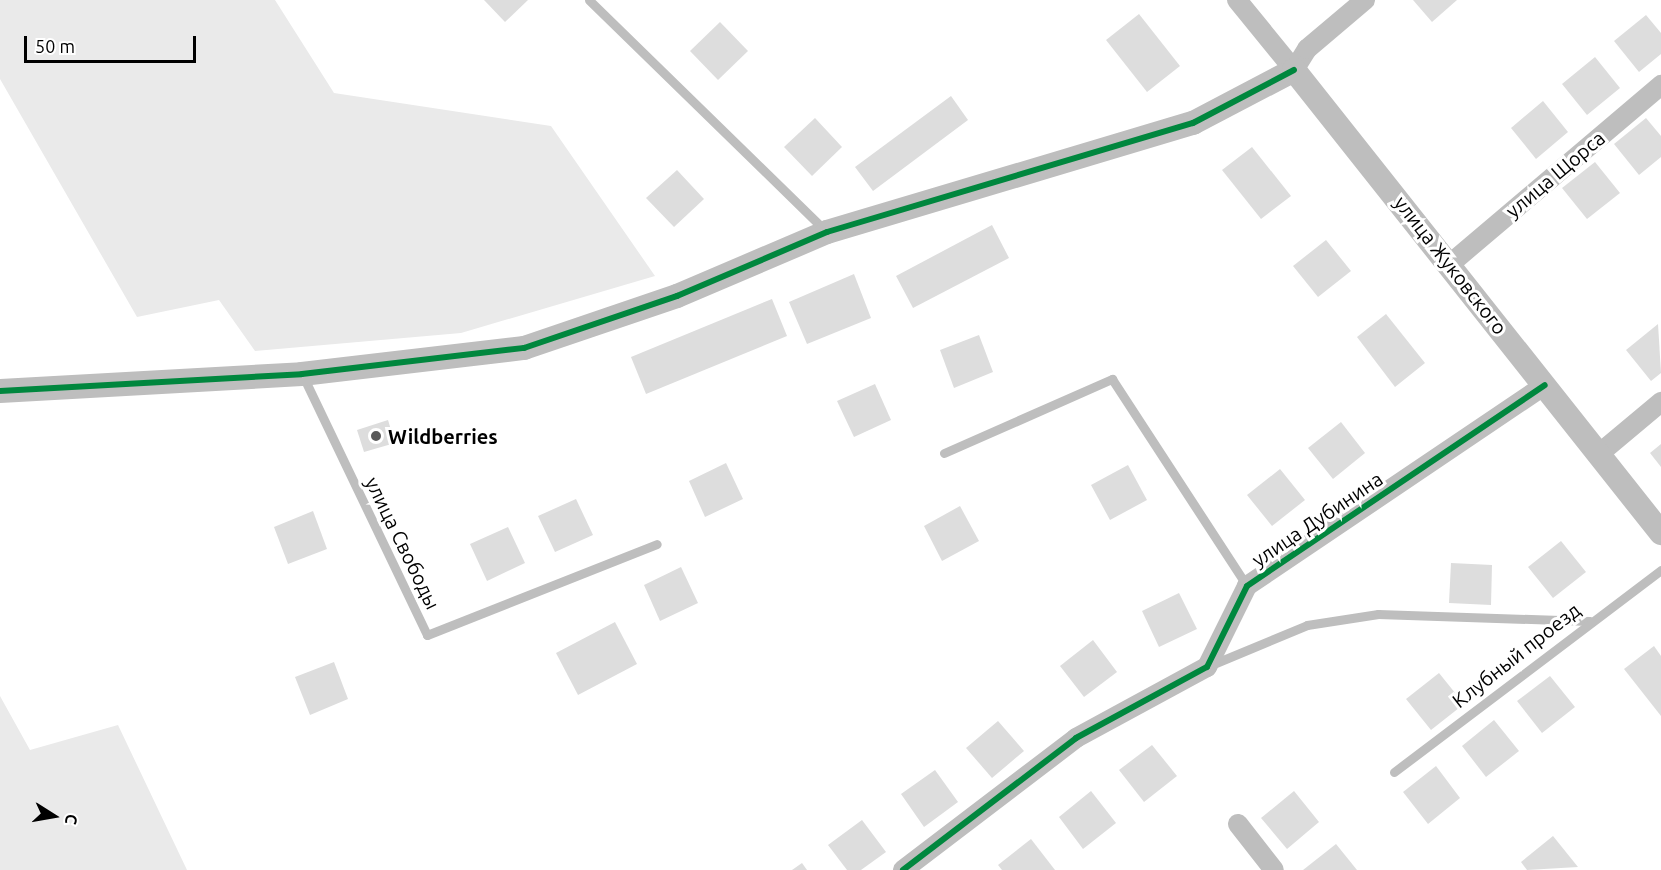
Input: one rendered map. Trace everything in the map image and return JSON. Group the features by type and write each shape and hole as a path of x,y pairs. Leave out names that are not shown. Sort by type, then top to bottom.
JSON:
{"street":[{"name":"улица Жуковского","path":"1237,0 1450,264 1661,532"},
{"path":"0,391 302,374 524,348 677,296 827,232 1194,123 1294,70 1306,49 1365,0"},
{"name":"улица Щорса","path":"1450,264 1661,85"},
{"name":"улица Дубинина","path":"1207,667 1247,586 1545,385"},
{"path":"1600,453 1661,402"},
{"path":"903,870 1076,738 1207,667"},
{"path":"1238,824 1274,870"}],"lane":[{"path":"589,0 827,232"},
{"name":"улица Свободы","path":"302,374 427,634 657,544"},
{"path":"944,453 1112,379 1247,586"},
{"name":"Клубный проезд","path":"1394,772 1590,621 1661,570"},
{"path":"1207,667 1307,625 1378,614 1590,621"}],"shaded area":[{"path":"0,0 275,0 334,93 551,126 655,276 461,333 255,351 219,300 137,317 0,79"},
{"path":"0,696 30,750 118,725 187,870 0,870"}],"building":[{"path":"484,0 528,0 505,22"},
{"path":"1413,0 1457,0 1432,22"},
{"path":"1139,14 1180,66 1147,92 1106,40"},
{"path":"1646,15 1661,33 1661,54 1639,72 1614,41"},
{"path":"720,22 748,51 718,80 690,51"},
{"path":"1595,57 1620,88 1587,115 1562,84"},
{"path":"951,96 968,120 873,191 855,167"},
{"path":"1543,101 1568,132 1536,159 1511,128"},
{"path":"815,118 842,147 812,176 784,147"},
{"path":"1646,118 1661,136 1661,157 1639,175 1614,144"},
{"path":"1252,147 1291,196 1261,219 1222,170"},
{"path":"1595,162 1620,193 1587,219 1562,188"},
{"path":"677,170 704,199 674,227 646,198"},
{"path":"992,225 1009,258 913,308 896,276"},
{"path":"1326,240 1351,271 1318,297 1293,266"},
{"path":"854,274 871,318 807,344 789,302"},
{"path":"772,299 787,336 646,394 631,357"},
{"path":"1386,314 1425,363 1395,387 1357,337"},
{"path":"1658,324 1661,373 1651,381 1626,350"},
{"path":"979,335 993,372 954,388 940,350"},
{"path":"875,384 891,420 854,437 837,401"},
{"name":"Wildberries","path":"388,420 395,443 364,452 357,430"},
{"path":"1341,422 1365,453 1333,479 1308,448"},
{"path":"1661,444 1661,467 1650,453"},
{"path":"726,463 743,499 705,517 689,481"},
{"path":"1128,465 1147,500 1110,520 1091,485"},
{"path":"1280,469 1305,500 1272,526 1247,495"},
{"path":"576,499 593,535 555,552 538,516"},
{"path":"960,506 979,541 942,561 924,526"},
{"path":"313,511 327,549 288,564 274,527"},
{"path":"508,527 525,563 487,581 470,544"},
{"path":"1561,541 1586,572 1553,598 1528,567"},
{"path":"1451,563 1492,565 1491,605 1449,603"},
{"path":"681,567 698,603 660,621 644,585"},
{"path":"1179,593 1197,629 1159,647 1142,611"},
{"path":"615,622 637,664 578,695 556,653"},
{"path":"1093,640 1117,672 1084,697 1060,666"},
{"path":"1654,646 1661,656 1661,716 1624,669"},
{"path":"334,662 348,699 310,715 295,677"},
{"path":"1439,673 1464,704 1431,730 1406,699"},
{"path":"1550,676 1575,707 1542,733 1517,701"},
{"path":"1494,720 1519,751 1486,777 1462,746"},
{"path":"998,721 1024,751 992,778 966,748"},
{"path":"1152,745 1177,776 1144,802 1119,770"},
{"path":"1436,766 1460,798 1428,824 1403,792"},
{"path":"935,770 958,802 924,827 901,794"},
{"path":"1091,791 1116,823 1083,849 1059,817"},
{"path":"1294,791 1319,822 1287,849 1261,818"},
{"path":"862,820 886,852 861,870 847,870 828,845"},
{"path":"1553,836 1578,867 1527,870 1521,862"},
{"path":"1031,839 1055,870 1002,870 998,865"},
{"path":"1336,844 1357,870 1303,870"},
{"path":"802,863 807,870 792,870"}],"cycle path":[{"path":"0,391 302,374 524,348 677,296 827,232 1193,123 1294,70"},
{"path":"903,870 1076,738 1207,667 1247,586 1545,385"}],"place":[{"name":"Wildberries","path":"376,436"}]}
